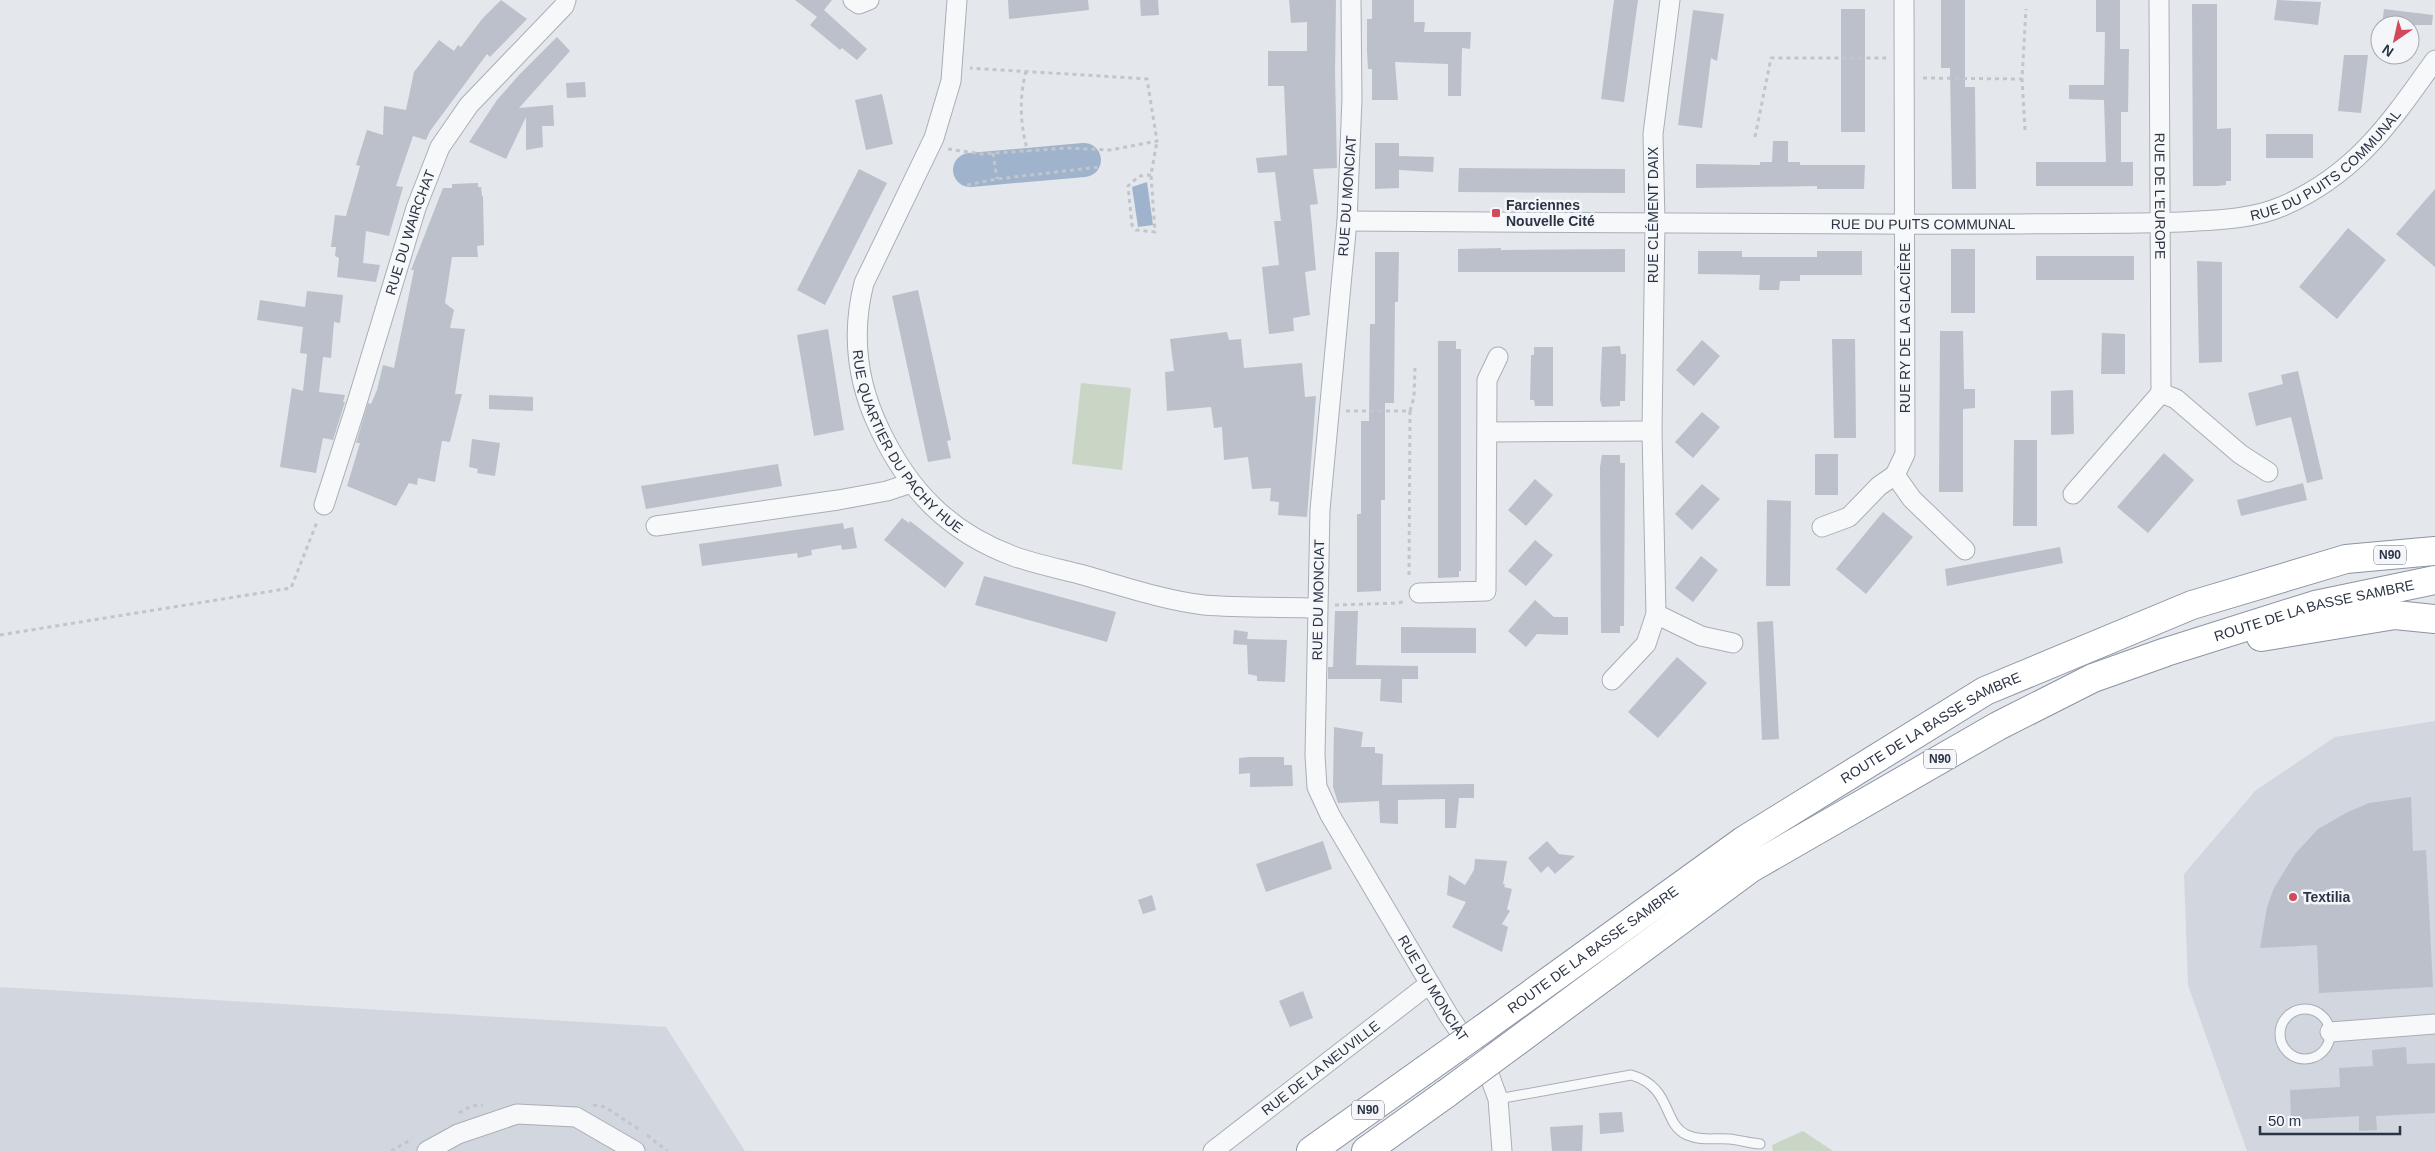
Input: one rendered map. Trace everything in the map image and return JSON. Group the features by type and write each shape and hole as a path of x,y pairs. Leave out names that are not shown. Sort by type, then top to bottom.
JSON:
{"highway":[{"path":"2346,559 2435,534"},
{"name":"ROUTE DE LA BASSE SAMBRE","path":"1311,1151 1743,841 1985,691 2192,605 2346,559 2435,551"},
{"name":"ROUTE DE LA BASSE SAMBRE","path":"1366,1151 1448,1093 1751,868 1998,726 2093,678 2166,652 2315,605 2435,580"},
{"path":"2166,652 2395,615 2435,619"}],"street":[{"name":"RUE DU WAIRCHAT","path":"324,505 356,410 416,208 440,147 469,105 529,44 564,6 566,0"},
{"path":"853,0 859,4 869,0"},
{"name":"RUE QUARTIER DU PACHY HUE","path":"957,0 951,81 931,145 864,283 856,324 861,380 872,414 894,460 921,497 966,533 1015,557 1153,594 1203,605 1318,608"},
{"name":"RUE DU MONCIAT","path":"1352,0 1352,99 1347,221 1320,510 1315,755 1317,787 1330,815 1429,984 1490,1077 1498,1099 1502,1151"},
{"name":"RUE CLÉMENT DAIX","path":"1612,680 1646,644 1656,614 1652,431 1653,134 1670,0"},
{"name":"RUE RY DE LA GLACIÈRE","path":"1822,527 1849,517 1880,486 1895,475 1905,454 1904,0"},
{"name":"RUE DE L'EUROPE","path":"2158,0 2160,392"},
{"name":"RUE DU PUITS COMMUNAL","path":"1347,221 1905,224 2158,223 2241,219 2281,206 2322,186 2340,174 2377,138 2435,60"},
{"path":"1419,593 1486,591 1487,380 1498,356"},
{"path":"2073,494 2160,392 2176,400 2240,454 2268,472"},
{"path":"1487,432 1652,431"},
{"path":"1895,475 1912,499 1965,550"},
{"path":"656,526 838,500 887,491 911,483"},
{"path":"1656,614 1701,636 1733,643"},
{"name":"RUE DE LA NEUVILLE","path":"1213,1151 1429,984"},
{"path":"2330,1032 2435,1024"},
{"path":"428,1151 458,1134 517,1114 576,1117 635,1151"}],"lane":[{"path":"2298,1009 2316,1011 2323,1016 2330,1032 2328,1044 2323,1052 2307,1059 2289,1054 2283,1047 2280,1039 2282,1022 2288,1015 2298,1009"},
{"path":"1498,1099 1631,1076 1644,1079 1658,1090 1674,1122 1685,1134 1705,1140 1730,1139 1760,1144"}],"path":[{"path":"2025,130 2022,78 2026,9"},
{"path":"1755,137 1771,58 1904,59"},
{"path":"952,68 1147,79 1157,141 1152,175 1156,226 1155,232 1136,230 1132,225 1128,186 1139,176 1152,175"},
{"path":"1026,71 1021,108 1022,127 1028,152"},
{"path":"1905,78 2022,78"},
{"path":"931,145 943,149 993,153 1067,148 1110,150 1157,141"},
{"path":"993,153 997,179"},
{"path":"967,185 997,179 1099,167"},
{"path":"1415,368 1414,397 1410,411 1409,587 1419,593"},
{"path":"1329,412 1410,411"},
{"path":"0,635 291,588 324,505"},
{"path":"1318,608 1351,604 1399,603 1419,593"}],"shaded area":[{"path":"2435,721 2435,1151 2247,1151 2188,985 2184,874 2255,791 2335,737"},
{"path":"0,987 666,1027 745,1151 0,1151"}],"green space":[{"path":"1081,383 1131,388 1122,470 1072,464"},
{"path":"1803,1131 1833,1151 1773,1151 1772,1145"}],"water":[{"path":"1147,182 1153,225 1138,227 1132,187"}],"building":[{"path":"501,0 527,19 490,57 487,54 430,131 426,140 413,136 396,186 403,187 389,236 366,231 363,263 380,265 376,282 337,277 339,258 335,256 336,247 331,247 335,215 346,216 360,166 356,165 367,130 383,135 384,106 406,110 414,72 439,40 454,51 458,45 461,47 482,19"},
{"path":"795,0 832,0 824,10 867,49 857,60 842,48 840,50 810,25 817,17"},
{"path":"1008,0 1088,0 1089,10 1009,19"},
{"path":"1140,0 1158,0 1159,15 1141,16"},
{"path":"1289,0 1336,0 1337,168 1313,169 1318,204 1310,205 1316,270 1305,272 1310,315 1293,318 1294,331 1269,334 1262,267 1279,265 1274,221 1281,221 1275,172 1258,173 1256,158 1287,155 1284,86 1268,86 1268,51 1307,51 1307,22 1291,23"},
{"path":"1372,0 1414,0 1414,22 1425,22 1424,32 1471,32 1470,49 1462,48 1461,96 1448,96 1448,64 1395,62 1398,100 1372,100 1372,69 1368,69 1367,19 1372,19"},
{"path":"1614,0 1638,0 1624,102 1601,99"},
{"path":"1941,0 1965,0 1965,87 1975,87 1976,189 1952,189 1950,68 1941,68"},
{"path":"2096,0 2120,0 2120,49 2129,49 2128,112 2121,112 2121,162 2133,162 2133,186 2036,186 2036,162 2106,162 2104,100 2069,99 2069,85 2104,85 2105,32 2096,32"},
{"path":"2277,0 2321,2 2318,25 2274,20"},
{"path":"2192,4 2217,4 2217,129 2231,128 2231,181 2226,181 2226,185 2193,186"},
{"path":"1841,9 1865,9 1865,132 1841,132"},
{"path":"2384,9 2433,15 2432,25 2420,25 2420,15 2383,15"},
{"path":"1693,10 1724,14 1717,61 1711,58 1702,128 1678,125"},
{"path":"557,37 570,51 519,108 553,105 554,126 542,126 543,147 526,150 526,117 506,159 469,142 497,100"},
{"path":"2344,55 2368,55 2361,113 2338,111"},
{"path":"585,82 586,97 567,98 566,83"},
{"path":"882,94 893,144 866,150 855,100"},
{"path":"2266,134 2313,134 2313,158 2266,158"},
{"path":"1773,141 1788,141 1788,162 1800,162 1800,165 1865,165 1864,189 1817,189 1817,186 1696,188 1696,164 1760,165 1760,162 1772,162"},
{"path":"1375,143 1399,143 1399,156 1434,157 1433,172 1399,170 1399,188 1375,189"},
{"path":"1459,168 1625,169 1625,193 1458,192"},
{"path":"859,169 887,183 825,305 797,290"},
{"path":"478,183 483,196 484,245 477,246 478,257 452,257 445,303 454,310 450,328 465,329 455,394 462,394 450,442 442,441 435,482 418,478 417,485 409,483 396,506 347,486 360,443 356,443 368,403 371,404 377,390 383,365 394,368 414,270 411,270 443,188 452,188 452,184"},
{"path":"2435,189 2435,267 2396,234"},
{"path":"2348,228 2386,260 2337,319 2299,287"},
{"path":"1501,248 1501,250 1625,249 1625,272 1458,272 1458,249"},
{"path":"1951,249 1975,249 1975,313 1951,313"},
{"path":"1698,251 1742,251 1742,257 1817,257 1817,251 1862,251 1862,275 1800,275 1800,281 1780,281 1779,290 1759,290 1760,275 1698,274"},
{"path":"1375,252 1399,252 1398,302 1395,302 1394,403 1385,403 1385,500 1381,500 1381,591 1357,592 1357,514 1361,514 1361,421 1369,421 1370,324 1375,324"},
{"path":"2036,256 2134,256 2134,280 2036,280"},
{"path":"2197,261 2222,262 2222,362 2199,363"},
{"path":"918,290 951,440 947,441 951,458 928,462 892,296"},
{"path":"307,291 343,295 340,323 334,322 331,358 323,357 319,392 345,395 343,402 345,402 333,440 323,438 316,473 280,467 292,388 303,391 307,354 300,353 303,327 257,320 260,300 305,307"},
{"path":"828,329 844,430 814,436 797,335"},
{"path":"1940,331 1963,331 1964,389 1975,389 1975,408 1963,409 1963,492 1939,492"},
{"path":"1227,332 1229,340 1241,339 1244,368 1302,363 1305,397 1316,396 1307,517 1278,515 1279,502 1270,501 1271,488 1252,489 1248,457 1224,460 1222,427 1214,428 1211,407 1167,411 1165,372 1174,371 1170,339"},
{"path":"2102,333 2125,334 2125,374 2101,374"},
{"path":"1832,339 1855,339 1856,438 1834,438"},
{"path":"1702,340 1720,356 1694,386 1676,370"},
{"path":"1438,341 1456,341 1456,349 1461,349 1461,571 1459,571 1459,577 1438,578"},
{"path":"1620,346 1621,354 1626,354 1625,401 1620,401 1620,406 1602,407 1600,400 1602,347"},
{"path":"1534,347 1553,347 1553,406 1535,406 1534,400 1530,400 1531,355 1534,355"},
{"path":"2298,371 2323,479 2307,483 2291,417 2256,426 2248,393 2283,384 2281,375"},
{"path":"2073,390 2074,434 2051,435 2051,391"},
{"path":"489,395 533,397 533,411 489,409"},
{"path":"1702,412 1720,427 1693,458 1675,442"},
{"path":"472,439 500,443 495,476 477,473 478,469 469,467"},
{"path":"2014,440 2037,440 2037,526 2013,526"},
{"path":"2164,453 2194,480 2148,533 2117,507"},
{"path":"1815,454 1838,454 1838,495 1815,495"},
{"path":"1602,455 1620,455 1620,463 1625,463 1624,626 1620,626 1620,633 1601,633 1600,467"},
{"path":"778,464 782,486 646,509 641,486"},
{"path":"1535,479 1553,495 1526,526 1508,510"},
{"path":"2303,483 2307,500 2241,516 2237,500"},
{"path":"1702,484 1720,499 1692,530 1675,514"},
{"path":"1767,500 1791,501 1790,586 1766,586"},
{"path":"1883,512 1913,537 1866,594 1836,569"},
{"path":"902,518 909,523 910,521 964,563 945,588 884,540"},
{"path":"843,523 844,529 853,527 857,548 842,550 841,545 811,550 812,555 798,558 797,553 702,566 699,544"},
{"path":"1535,540 1553,555 1526,586 1508,571"},
{"path":"2060,547 2063,563 1947,586 1945,569"},
{"path":"1701,556 1718,570 1693,602 1675,588"},
{"path":"984,576 1116,612 1107,642 975,605"},
{"path":"1535,600 1554,617 1568,617 1568,635 1537,634 1526,647 1508,631"},
{"path":"1335,611 1358,611 1356,665 1418,666 1418,679 1402,679 1402,703 1380,701 1381,679 1328,679 1328,667 1333,667"},
{"path":"1773,621 1779,739 1762,740 1757,622"},
{"path":"1401,627 1476,628 1476,653 1401,653"},
{"path":"1234,630 1248,632 1247,639 1287,640 1285,682 1257,681 1257,676 1248,674 1247,645 1233,644"},
{"path":"1677,657 1707,683 1658,738 1628,712"},
{"path":"1334,727 1363,732 1361,747 1375,747 1375,753 1383,754 1382,785 1474,784 1474,798 1459,798 1456,828 1445,828 1445,799 1398,800 1398,824 1380,823 1379,801 1338,803 1333,787"},
{"path":"1284,757 1284,765 1292,765 1293,786 1250,787 1250,773 1239,774 1239,758"},
{"path":"2411,797 2413,851 2426,850 2433,987 2319,993 2317,945 2260,948 2267,907 2274,888 2295,854 2318,829 2348,812 2369,803"},
{"path":"1323,841 1332,869 1266,892 1256,864"},
{"path":"1547,841 1559,854 1575,856 1555,874 1548,866 1541,873 1528,858"},
{"path":"1475,859 1507,861 1503,884 1505,884 1504,887 1512,889 1507,909 1510,911 1502,924 1508,927 1502,952 1452,927 1466,902 1447,895 1449,875 1465,885 1474,870"},
{"path":"1152,895 1156,910 1143,914 1138,900"},
{"path":"1303,991 1313,1018 1290,1027 1279,1001"},
{"path":"2406,1047 2407,1064 2435,1063 2435,1113 2376,1116 2377,1130 2359,1131 2359,1116 2291,1120 2290,1090 2340,1087 2339,1068 2373,1066 2372,1050"},
{"path":"1622,1112 1624,1132 1600,1134 1599,1113"},
{"path":"1583,1125 1582,1151 1552,1151 1550,1127"}],"waterway":[{"path":"970,170 1084,160"}],"place":[{"name":"Farciennes Nouvelle Cité","path":"1496,213"},
{"name":"Textilia","path":"2293,897"}]}
